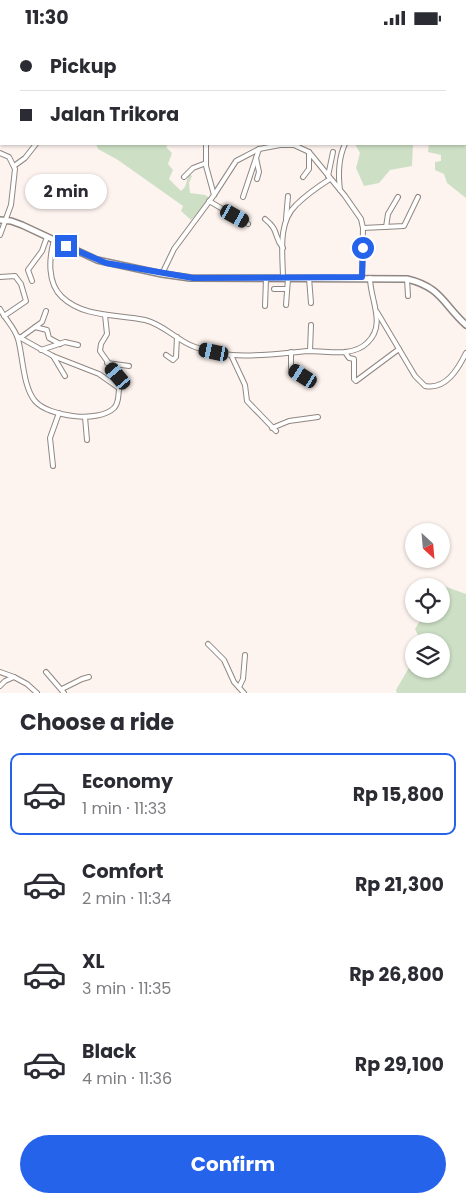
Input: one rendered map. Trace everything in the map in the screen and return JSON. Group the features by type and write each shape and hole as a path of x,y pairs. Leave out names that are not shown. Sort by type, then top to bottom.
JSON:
{"street":[{"path":"14,166 25,158 35,145"},
{"path":"206,145 206,163 214,195"},
{"path":"162,274 174,249 214,195 236,161 258,149 280,145 294,145 309,152 361,219 363,228 362,277"},
{"path":"340,190 340,157 344,145"},
{"path":"243,197 258,149"},
{"path":"303,177 309,169 309,152"},
{"path":"285,224 289,213 296,204 329,177 333,152"},
{"path":"0,153 9,157 14,166 13,193 9,213 2,220 0,235"},
{"path":"256,158 259,173 257,179"},
{"path":"184,177 193,168 206,163"},
{"path":"286,305 287,289 283,248 288,196"},
{"path":"386,227 388,213 398,197"},
{"path":"363,228 404,226 418,197"},
{"path":"209,201 248,224"},
{"path":"265,219 274,226 278,240 283,248"},
{"path":"2,220 22,225 97,260 162,274 193,278 285,279 362,277 407,279 424,284 435,291 466,325"},
{"path":"32,281 28,270 42,251 47,237"},
{"path":"54,240 50,252 50,263 56,291 70,304 105,315 144,320 156,324 194,347 231,355 310,351 344,352 358,349 367,344 376,328 376,311 371,292 370,278"},
{"path":"0,277 15,275 26,301 0,322"},
{"path":"310,278 311,303"},
{"path":"265,306 266,279"},
{"path":"407,279 408,296"},
{"path":"274,289 287,289"},
{"path":"0,309 19,337 40,350 99,374 119,388"},
{"path":"19,337 42,322 46,311"},
{"path":"376,311 418,379 425,386 437,385 447,380 466,353"},
{"path":"19,337 26,378 35,401 41,406 59,413 85,417 107,413 117,404 121,384 120,379 100,351 106,334 105,315"},
{"path":"310,351 311,325"},
{"path":"376,328 386,326"},
{"path":"36,327 47,330 50,339 61,344"},
{"path":"166,355 172,360 176,357 178,351 177,337"},
{"path":"40,350 68,343 78,345"},
{"path":"344,352 349,359 354,359 354,379 356,381 399,349"},
{"path":"291,352 291,368 303,376"},
{"path":"231,355 245,385 248,401 274,429 289,421 318,417"},
{"path":"53,356 65,376"},
{"path":"107,363 129,366"},
{"path":"54,466 50,438 59,413"},
{"path":"85,417 88,440"},
{"path":"260,427 266,422"},
{"path":"208,644 224,660 234,682 244,693"},
{"path":"239,687 243,679 245,655"},
{"path":"0,672 27,684 37,693"},
{"path":"46,672 63,691 82,679 89,677"},
{"path":"0,686 5,681 14,677"}],"green space":[{"path":"96,145 167,145 166,147 172,153 168,164 173,170 169,179 181,191 185,187 189,174 192,176 189,183 190,193 205,195 210,198 191,220 181,211 183,206 118,160 98,149"},
{"path":"356,145 413,145 412,166 390,170 379,183 364,186 356,168 360,153"},
{"path":"429,145 466,145 466,198 447,183 444,174 435,170 435,162 441,161 441,155 428,152"},
{"path":"450,588 466,594 466,693 397,693 396,690 405,674 405,678 450,678 450,633 417,633 415,629 419,623 450,623"}],"route":[{"path":"66,246 106,263 124,265 162,274 224,279 362,277 363,248"}]}
